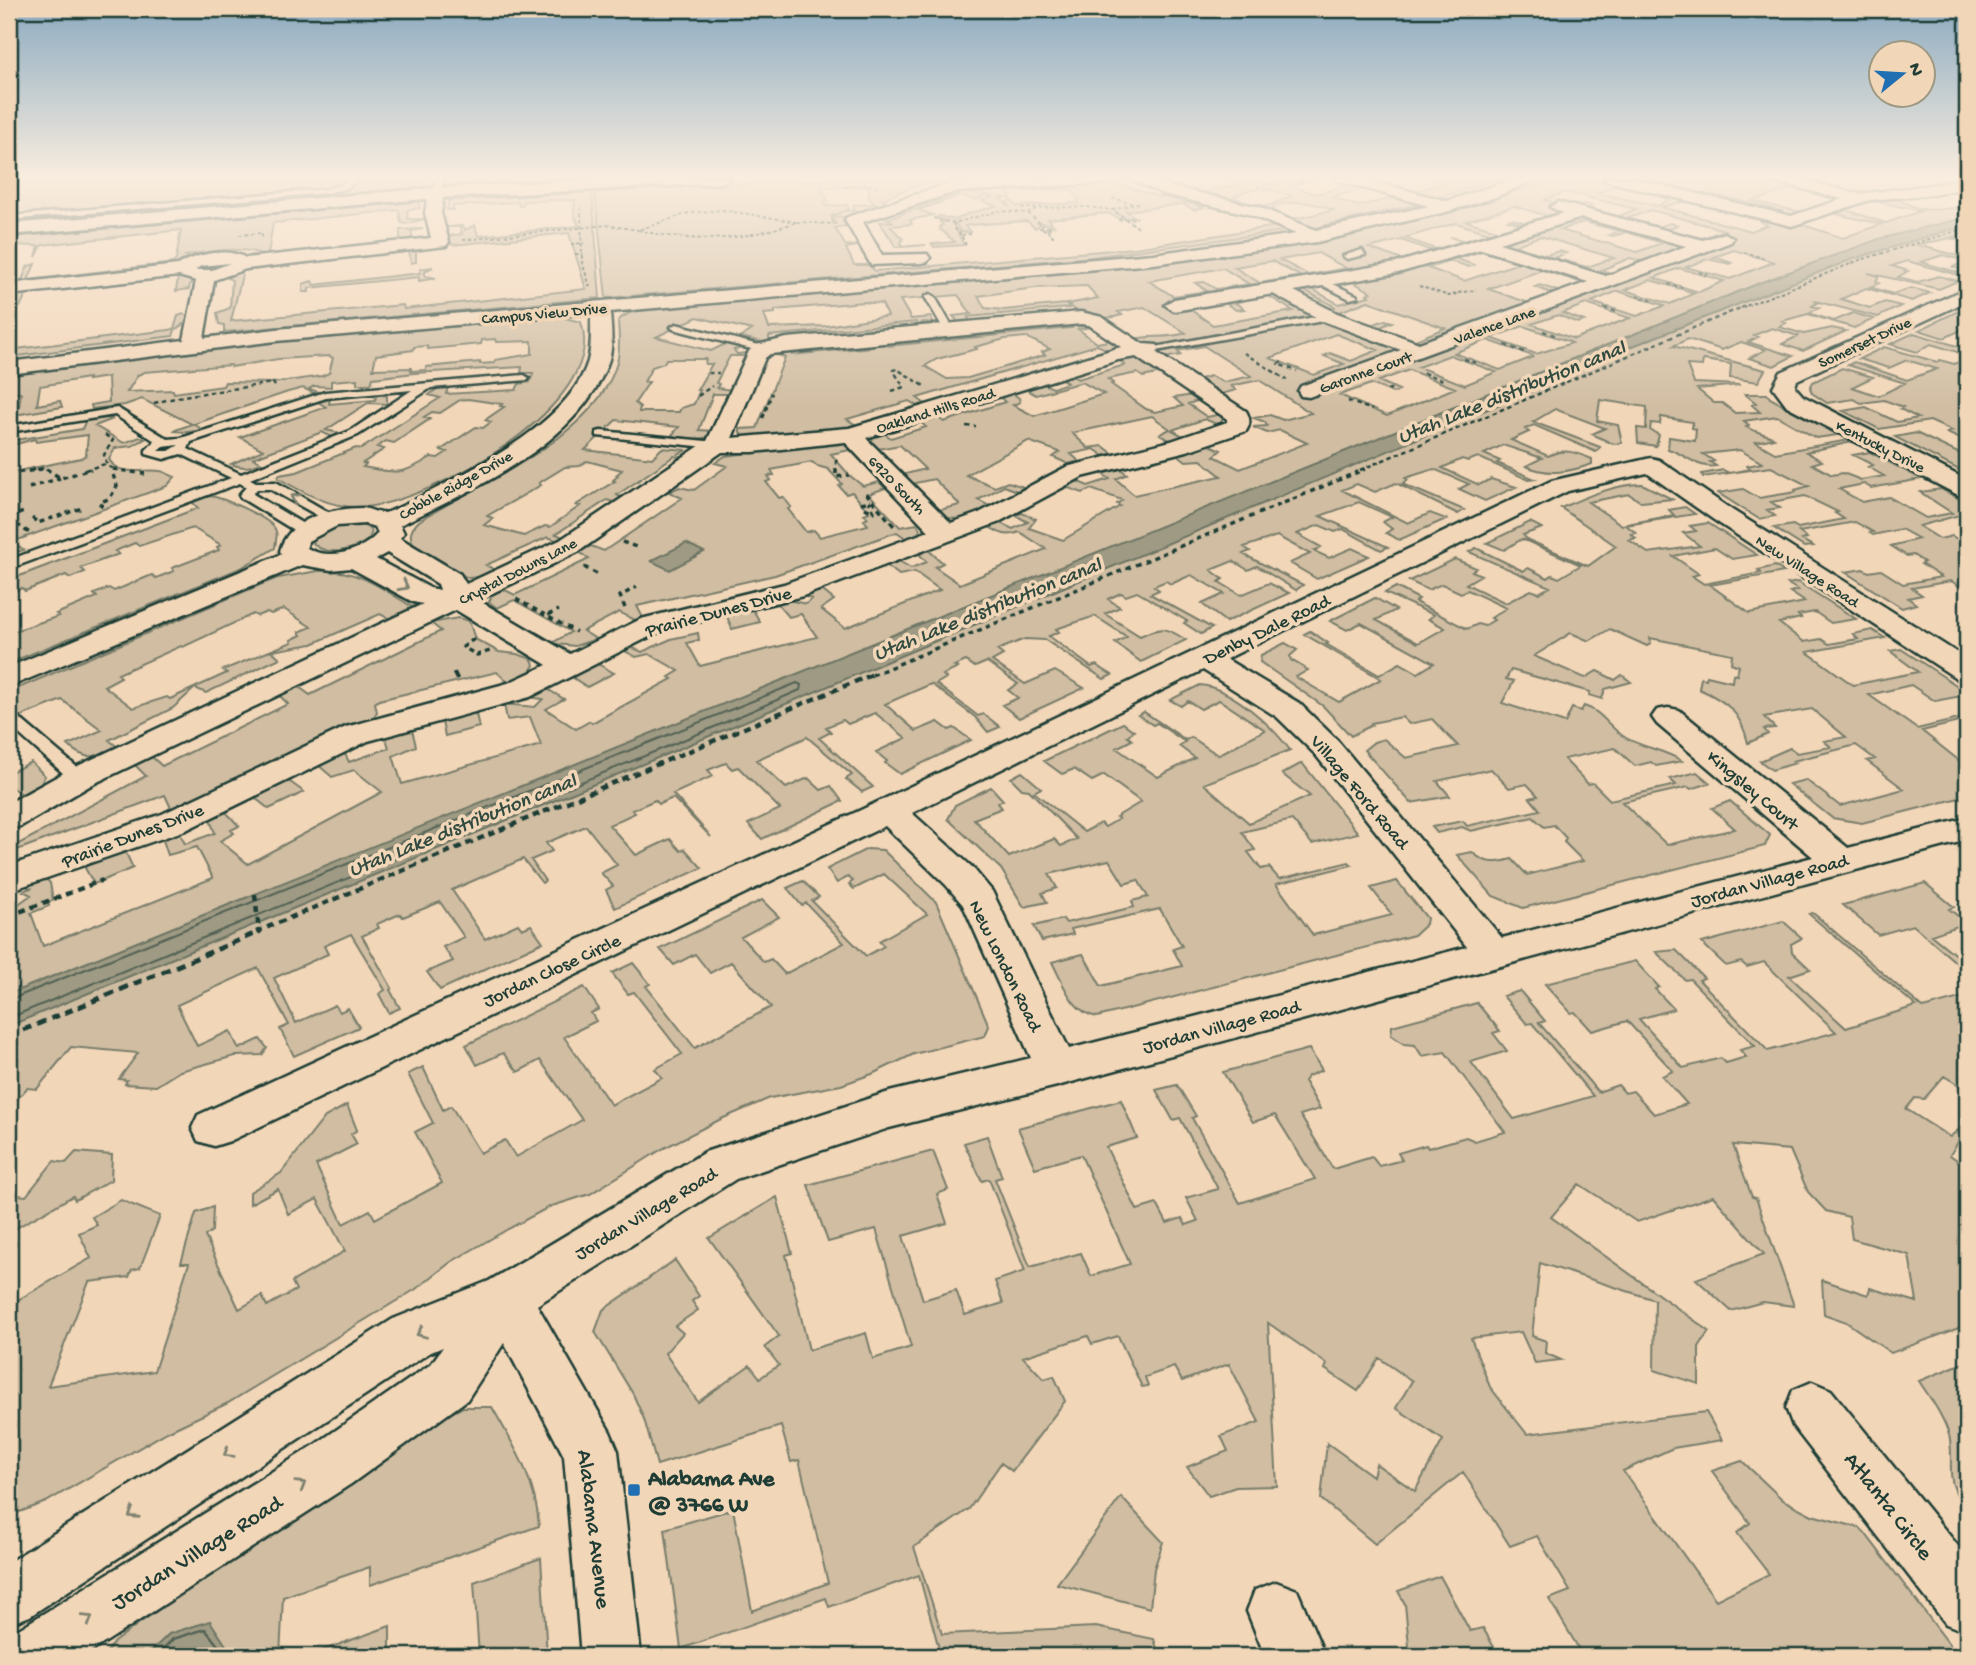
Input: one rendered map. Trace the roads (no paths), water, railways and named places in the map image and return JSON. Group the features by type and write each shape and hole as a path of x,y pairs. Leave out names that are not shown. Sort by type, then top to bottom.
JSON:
{"street":[{"path":"182,270 187,274 213,274 241,264 316,256"},
{"path":"874,256 877,261 944,256"},
{"name":"Campus View Drive","path":"9,368 200,343 596,299 1181,256"},
{"path":"1360,256 1384,263 1386,268"},
{"path":"1174,305 1321,281 1436,256"},
{"path":"1522,256 1607,282"},
{"name":"Valence Lane","path":"1421,351 1678,256"},
{"path":"9,289 182,270 194,262 213,258 234,258 241,264"},
{"path":"200,343 213,274"},
{"path":"1275,288 1326,318 1421,351"},
{"name":"Somerset Drive","path":"1795,401 1784,387 1788,376 1967,294"},
{"name":"Cobble Ridge Drive","path":"302,544 325,562 368,553 386,532 500,462 543,432 568,408 587,384 598,363 601,342 596,299"},
{"name":"Prairie Dunes Drive","path":"9,879 174,822 357,734 519,690 651,625 793,590 1016,505 1074,472 1179,446 1238,426 1238,416 1145,350 1095,321 1068,317 948,328"},
{"path":"717,445 756,355 763,349 788,344 948,328"},
{"name":"Oakland Hills Road","path":"717,445 753,445 851,435 1103,358 1145,350"},
{"name":"Garonne Court","path":"1309,391 1421,351"},
{"name":"Kentucky Drive","path":"1795,401 1967,490"},
{"name":"6920 South","path":"851,435 946,533"},
{"name":"Crystal Downs Lane","path":"9,818 79,778 569,546 717,445"},
{"name":"Denby Dale Road","path":"888,810 1560,486 1651,465"},
{"name":"New Village Road","path":"1651,465 1967,673"},
{"name":"Cobble Ridge Drive","path":"9,678 302,544 334,519 366,516 386,532"},
{"path":"386,532 450,580 458,600"},
{"path":"353,558 423,596 458,600 568,665"},
{"name":"Village Ford Road","path":"1204,658 1288,710 1326,747 1493,953"},
{"name":"Kingsley Court","path":"1668,717 1839,860"},
{"name":"New London Road","path":"888,810 959,876 979,900 1057,1069"},
{"name":"Jordan Close Circle","path":"214,1128 888,810"},
{"name":"Jordan Village Road","path":"9,1595 411,1336 506,1297 721,1165 889,1110 1057,1069 1839,860 1967,829"},
{"name":"Jordan Village Road","path":"30,1656 332,1465 449,1382 506,1297"},
{"name":"Alabama Avenue","path":"506,1297 591,1451 611,1656"},
{"name":"Atlanta Circle","path":"1812,1408 1967,1603"}],"lane":[{"path":"1321,281 1353,298"},
{"path":"930,298 948,328"},
{"path":"1145,350 1326,318"},
{"path":"677,327 763,349"},
{"path":"182,446 325,395 524,378"},
{"path":"9,565 355,433 428,385"},
{"path":"9,429 76,412 117,411 164,442 182,446 254,486 272,485 334,519"},
{"path":"601,434 717,445"},
{"path":"254,486 245,495 302,544"},
{"path":"12,720 79,778"}],"water":[{"name":"Utah Lake distribution canal","path":"1834,256 1864,256 1605,357 1550,383 655,759 9,1026 9,994 1762,282"},
{"path":"686,543 704,552 670,570 651,561"},
{"path":"210,1621 227,1647 227,1656 146,1656 169,1634"}],"place":[{"name":"Alabama Ave @ 3766 W","path":"634,1490"}]}
